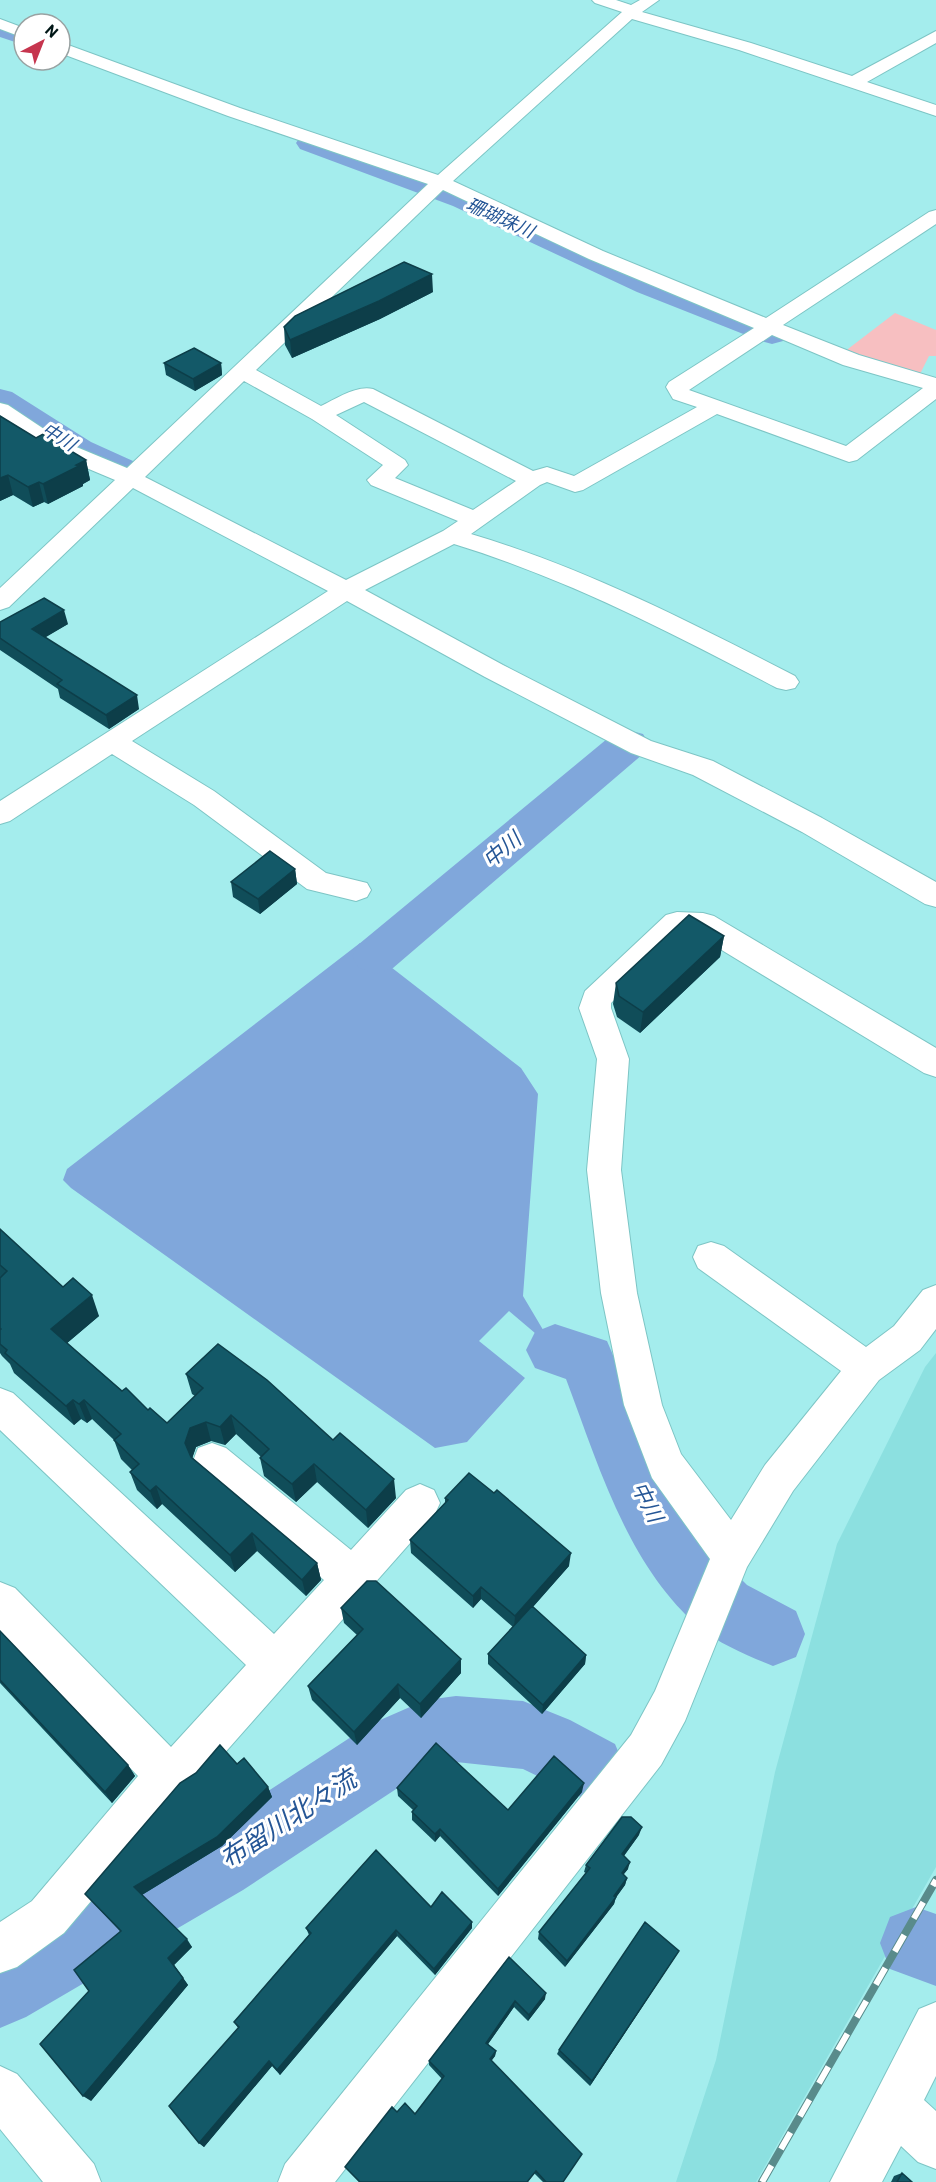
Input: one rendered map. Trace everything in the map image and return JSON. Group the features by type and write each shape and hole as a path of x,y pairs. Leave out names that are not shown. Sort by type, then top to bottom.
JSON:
{"street":[{"path":"600,0 631,12 854,82 936,111"},
{"path":"0,602 441,182 631,12 651,0"},
{"path":"854,82 936,36"},
{"path":"72,51 234,112 441,182 596,255 851,360 936,387"},
{"path":"936,216 677,387 681,394 849,455 936,387"},
{"path":"243,372 320,414 397,465 379,480 477,520"},
{"path":"320,414 365,394 532,480"},
{"path":"0,814 346,590 452,536 532,480 547,474 575,484 714,407"},
{"path":"0,410 54,446 130,478 641,747 704,768 812,825 936,896"},
{"path":"452,536 502,549 610,596 699,637 786,682"},
{"path":"113,742 204,798 317,882 356,890"},
{"path":"720,1586 666,1465 643,1405 619,1293 604,1170 613,1059 594,1008 596,999 677,923 703,924 936,1064"},
{"path":"711,1257 866,1368"},
{"path":"303,2182 646,1750 670,1706 720,1586 779,1478 866,1368 907,1338 936,1301"},
{"path":"0,1405 275,1664"},
{"path":"212,1461 352,1578"},
{"path":"0,1950 48,1917 168,1775 183,1766 420,1503"},
{"path":"0,1602 168,1775"},
{"path":"855,2182 936,2026"},
{"path":"0,2091 76,2182"},
{"path":"894,2106 936,2144"}],"shaded area":[{"path":"895,313 936,330 936,356 929,356 919,376 844,352"},
{"path":"360,943 521,1068 538,1094 523,1296 555,1350 509,1311 479,1341 525,1378 467,1442 435,1448 71,1188 63,1180 67,1169"},
{"path":"936,1353 936,1867 756,2182 676,2182 716,2060 775,1772 837,1544 925,1367"}],"building":[{"path":"404,262 432,274 379,301 290,340 284,327 295,316"},
{"path":"194,348 221,363 193,379 164,363"},
{"path":"0,416 36,438 43,434 86,460 76,465 79,466 43,484 39,482 28,487 8,475 0,478"},
{"path":"44,598 64,610 32,629 137,695 106,715 57,684 62,680 0,638 0,622"},
{"path":"270,851 295,869 258,899 231,882"},
{"path":"689,915 724,936 643,1012 619,996 616,983"},
{"path":"0,1229 63,1287 73,1278 92,1295 51,1329 122,1391 126,1388 148,1410 150,1408 167,1423 203,1388 186,1374 218,1344 267,1380 333,1440 340,1433 394,1479 366,1510 314,1464 292,1484 260,1458 269,1449 231,1415 220,1427 206,1422 190,1428 185,1443 191,1457 317,1563 302,1580 252,1533 230,1555 156,1486 150,1491 130,1472 139,1464 114,1440 121,1434 84,1400 79,1404 73,1400 66,1406 5,1353 7,1350 0,1344 0,1278 7,1271 0,1265"},
{"path":"469,1473 494,1493 497,1490 571,1553 515,1616 481,1587 473,1596 410,1540 448,1500 445,1498"},
{"path":"367,1581 376,1581 461,1659 420,1704 398,1684 354,1732 308,1686 363,1629 341,1608"},
{"path":"532,1606 586,1655 543,1705 488,1654"},
{"path":"0,1631 128,1765 105,1792 0,1680"},
{"path":"436,1743 508,1810 554,1756 584,1783 498,1889 440,1829 435,1834 412,1812 417,1806 397,1788"},
{"path":"220,1745 237,1764 244,1758 268,1787 217,1837 134,1887 187,1939 168,1958 183,1978 83,2096 40,2044 89,1991 74,1970 121,1931 85,1894 180,1783 196,1773"},
{"path":"622,1817 631,1817 642,1827 622,1854 630,1862 622,1873 627,1878 614,1896 616,1897 567,1961 539,1932 590,1868 586,1865"},
{"path":"376,1850 431,1907 442,1892 472,1922 434,1969 396,1930 277,2070 269,2061 199,2143 169,2106 239,2027 234,2022 311,1933 306,1928"},
{"path":"645,1922 679,1951 592,2081 559,2050"},
{"path":"509,1957 546,1993 529,2015 515,2001 486,2043 496,2051 490,2059 582,2154 563,2182 546,2182 536,2171 527,2182 360,2182 345,2167 392,2107 397,2112 405,2103 415,2114 444,2076 429,2061"},
{"path":"902,2173 912,2182 897,2182"}],"waterway":[{"name":"珊瑚珠川","path":"0,29 12,34"},
{"name":"珊瑚珠川","path":"310,143 463,200 648,285 772,334"},
{"name":"中川","path":"0,399 79,449 120,469"},
{"name":"中川","path":"376,956 628,744"},
{"name":"中川","path":"555,1350 587,1359 640,1492 676,1557 724,1607 773,1634"},
{"name":"布留川北々流","path":"0,1991 218,1865 395,1748 426,1733 456,1729 523,1735 546,1744 591,1768"},
{"name":"布留川北々流","path":"916,1943 936,1950"}],"railway":[{"path":"762,2182 936,1880"}]}
